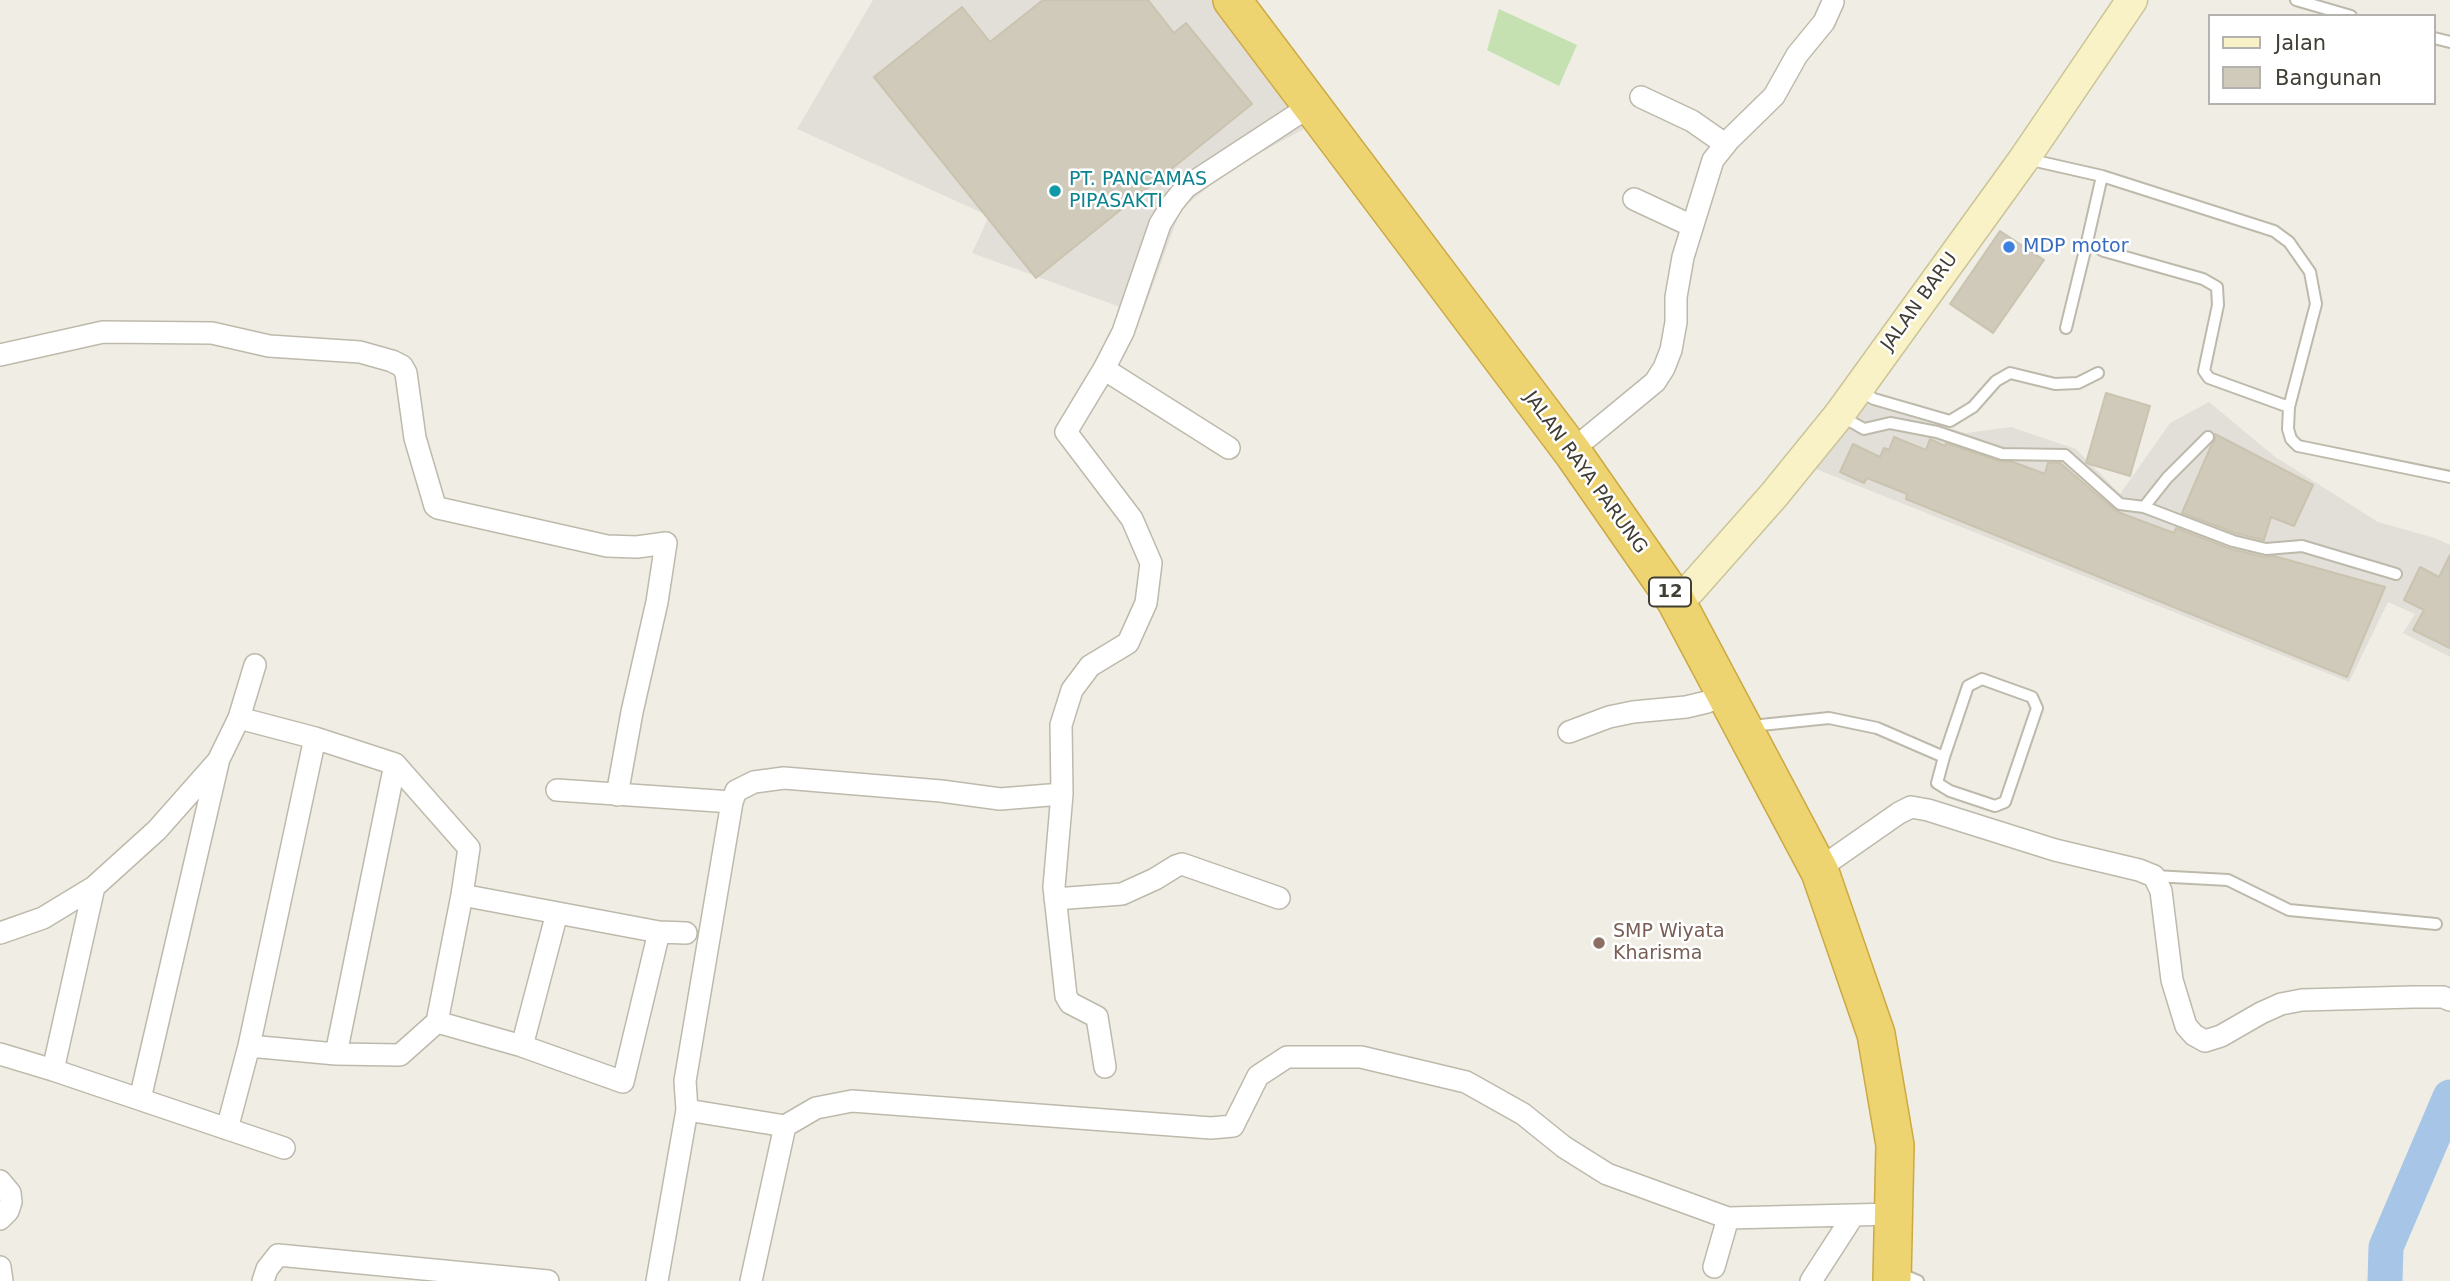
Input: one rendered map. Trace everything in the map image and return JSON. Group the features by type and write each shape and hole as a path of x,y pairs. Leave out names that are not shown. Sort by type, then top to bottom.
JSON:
{"highway":[{"name":"JALAN RAYA PARUNG","path":"1232,0 1573,453 1676,601 1727,695 1820,872 1876,1034 1895,1145 1894,1214 1906,1280"},
{"name":"JALAN RAYA PARUNG","path":"1262,0 1495,310 1587,438 1689,590 1833,859 1865,940 1896,1039 1912,1145 1906,1280"}],"main road":[{"name":"JALAN BARU","path":"1689,590 1774,495 1839,415 2024,159 2132,0"}],"street":[{"path":"1587,438 1655,382 1664,368 1671,350 1676,322 1676,297 1682,257 1713,160 1725,144 1774,96 1797,55 1824,22 1833,2"},
{"path":"1641,97 1692,121 1725,144"},
{"path":"1105,1067 1097,1017 1070,1003 1066,996 1054,887 1062,794 1062,725 1072,690 1090,666 1128,643 1146,603 1151,563 1132,519 1066,432 1123,332 1160,224 1173,203 1186,187 1310,106"},
{"path":"1634,199 1692,226"},
{"path":"0,355 103,332 212,333 269,346 360,352 392,361 406,373 415,438 435,506 438,508 607,546 637,547 666,542 657,602 632,712 617,795"},
{"path":"1104,369 1229,448"},
{"path":"139,1099 218,761 239,718 255,665"},
{"path":"1569,732 1633,712 1686,707 1727,695"},
{"path":"239,718 315,738 395,764 468,848 462,895 437,1022 400,1055 336,1054 249,1046"},
{"path":"227,1129 249,1046 315,738"},
{"path":"0,933 43,918 94,887 157,830 218,761"},
{"path":"336,1054 395,764"},
{"path":"657,1281 687,1110 685,1081 736,791 754,782 785,778 941,791 1000,799 1062,794"},
{"path":"557,790 732,803"},
{"path":"1833,859 1899,813 1912,807 2055,850 2154,876 2161,891 2175,992 2186,1026 2194,1035 2205,1041 2221,1036 2281,1004 2302,1000 2385,997 2443,997 2450,1000"},
{"path":"1055,899 1122,894 1155,879 1178,864 1279,898"},
{"path":"53,1070 94,887"},
{"path":"462,895 659,932 686,933"},
{"path":"522,1046 557,913"},
{"path":"437,1022 522,1046 623,1082 659,932"},
{"path":"0,1054 284,1149"},
{"path":"687,1110 785,1126 816,1108 852,1101 1211,1128 1233,1126 1258,1076 1287,1057 1361,1057 1466,1082 1524,1114 1564,1147 1607,1174 1728,1218 1894,1214"},
{"path":"751,1281 785,1126"},
{"path":"0,1181 9,1193 10,1202 8,1210 0,1219"},
{"path":"1811,1281 1853,1216"},
{"path":"1713,1267 1728,1218"},
{"path":"262,1281 278,1255 548,1281"},
{"path":"0,1267 2,1281"}],"lane":[{"path":"2297,0 2343,14"},
{"path":"2024,159 2102,176 2274,231 2289,242 2310,272 2316,304 2289,407 2288,429 2291,439 2298,446 2450,477"},
{"path":"2066,328 2102,176"},
{"path":"2087,242 2104,251 2203,279 2217,287 2218,305 2204,371 2209,378 2289,407"},
{"path":"1856,390 1874,399 1950,421 1973,407 1996,382 2010,373 2055,384 2078,383 2098,373"},
{"path":"1839,415 1864,429 1890,423 1937,432 2001,454 2065,455 2120,503 2144,507 2233,541 2266,549 2302,546 2396,574"},
{"path":"2144,507 2167,478 2208,437"},
{"path":"1982,679 2032,697 2037,708 2006,802 1995,806 1950,791 1937,783 1944,757 1968,686 1982,679"},
{"path":"1761,725 1829,718 1877,728 1944,757"},
{"path":"2154,876 2228,880 2247,887 2289,910 2436,924"}],"shaded area":[{"name":"PT. PANCAMAS PIPASAKTI","path":"873,0 1217,0 1311,125 1231,169 1181,209 1142,315 972,253 989,216 797,129"},
{"path":"2209,402 2274,456 2378,522 2435,538 2450,545 2450,657 2403,633 2415,614 2388,602 2349,682 1816,469 1866,404 1966,433 2011,427 2076,449 2120,494 2170,423"}],"green space":[{"path":"1499,9 1577,45 1559,86 1487,50"}],"building":[{"name":"PT. PANCAMAS PIPASAKTI","path":"1043,0 1148,0 1174,33 1186,23 1252,104 1036,278 874,77 962,7 990,42"},
{"path":"2000,231 2044,260 1993,333 1950,304"},
{"path":"2106,393 2150,406 2130,476 2086,463"},
{"path":"2215,434 2313,485 2294,526 2271,517 2264,540 2235,533 2182,513 2215,440"},
{"path":"1894,437 1926,450 1930,439 1945,446 1946,443 2045,474 2048,463 2060,463 2123,514 2174,533 2176,528 2231,549 2264,557 2274,556 2385,587 2347,677 1906,499 1907,494 1867,478 1864,483 1840,472 1853,444 1880,457 1884,448 1889,450"},
{"path":"2450,555 2450,648 2413,630 2424,610 2404,600 2420,567 2439,577"}],"waterway":[{"path":"2385,1281 2386,1247 2450,1097"}],"place":[{"name":"PT. PANCAMAS PIPASAKTI","path":"1055,191"},
{"name":"MDP motor","path":"2009,247"},
{"name":"SMP Wiyata Kharisma","path":"1599,943"}]}
